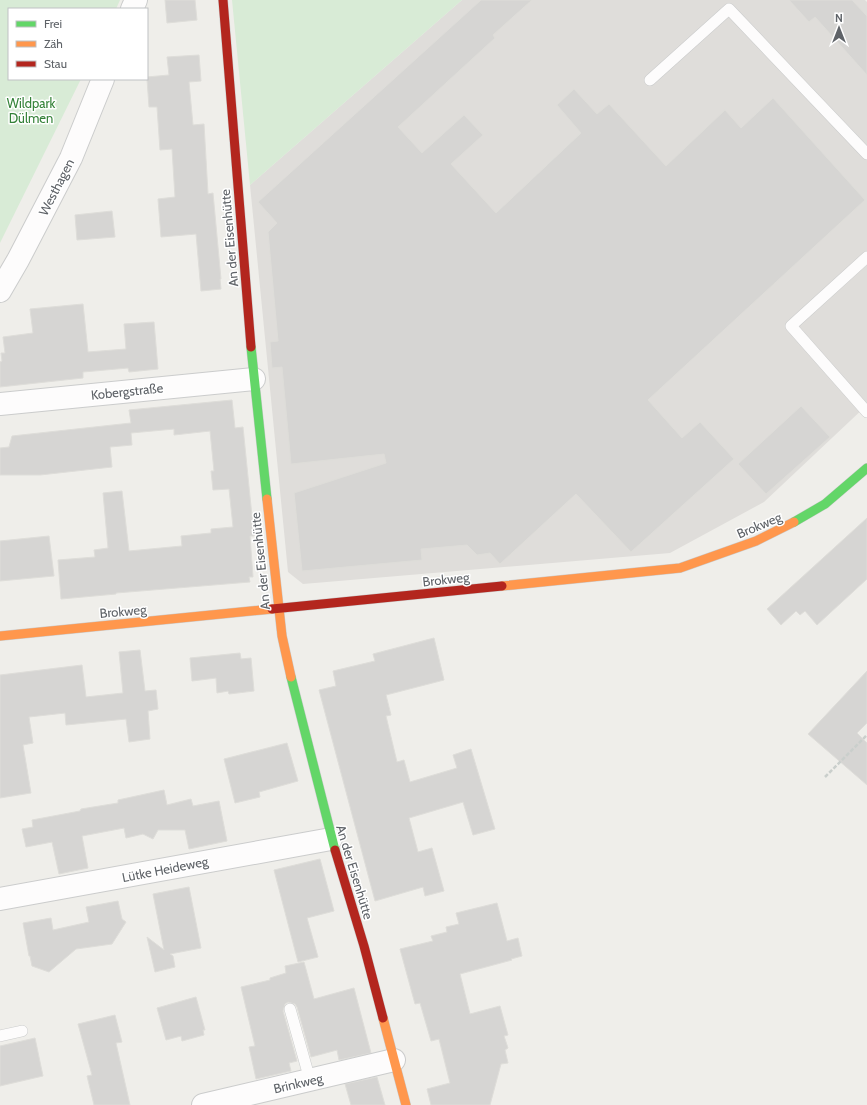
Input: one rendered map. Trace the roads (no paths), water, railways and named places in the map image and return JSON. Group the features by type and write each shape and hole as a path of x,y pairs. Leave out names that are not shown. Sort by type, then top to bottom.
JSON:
{"street":[{"name":"An der Eisenhütte","path":"223,0 254,379 282,636 299,713 331,839 364,946 406,1105"},
{"name":"Westhagen","path":"0,291 18,260 71,158 103,80"},
{"name":"Kobergstraße","path":"0,404 254,379"},
{"name":"Brokweg","path":"0,636 279,610 680,568 771,536 796,523 808,516 850,484 867,468"},
{"name":"Lütke Heideweg","path":"0,899 331,839"},
{"name":"Brinkweg","path":"203,1105 394,1060"}],"lane":[{"path":"650,80 729,9 867,154"},
{"path":"867,257 791,326 867,412"},
{"path":"290,1009 310,1080"},
{"path":"0,1036 22,1031"}],"park label":[{"name":"Wildpark Dülmen","path":"31,110"}]}
